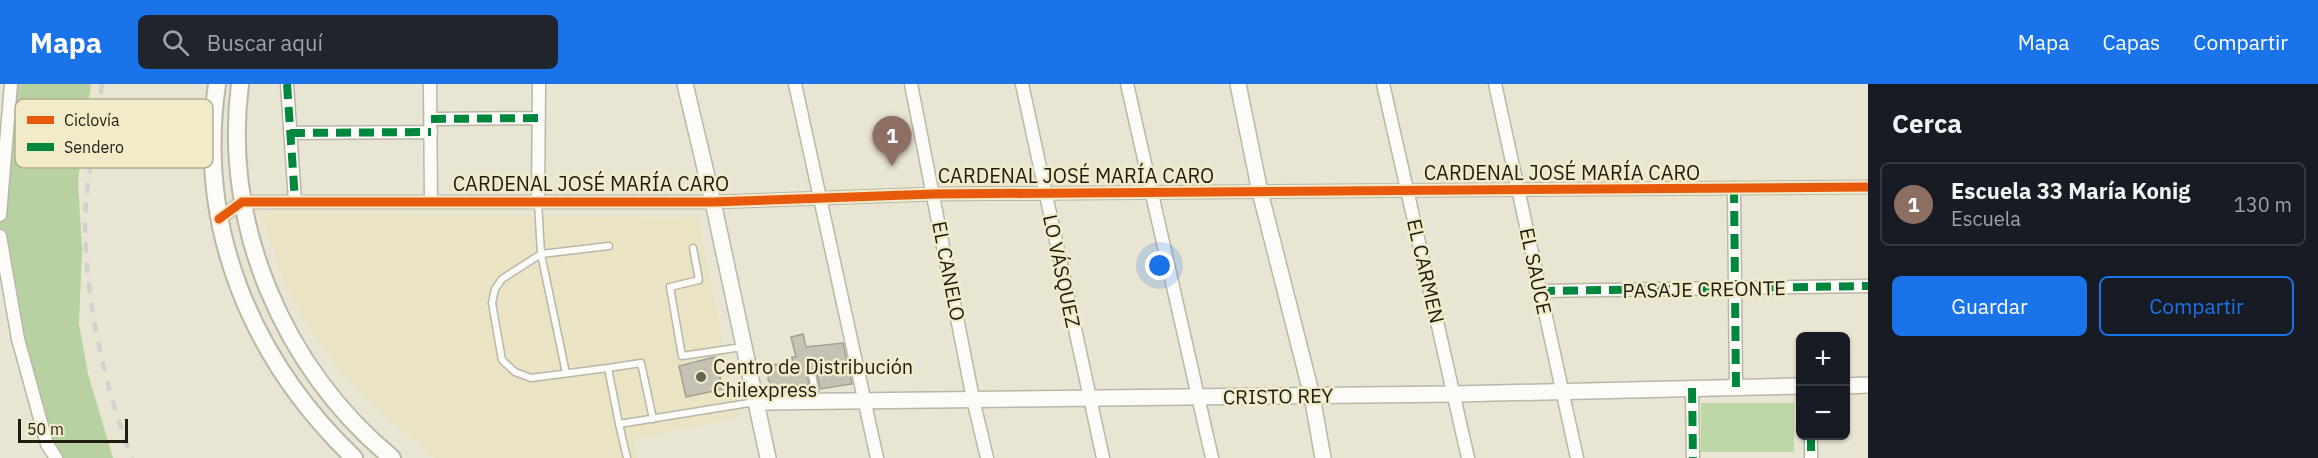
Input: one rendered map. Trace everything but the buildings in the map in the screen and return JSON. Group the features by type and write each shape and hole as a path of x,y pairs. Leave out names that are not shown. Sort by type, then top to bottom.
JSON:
{"main road":[{"path":"213,125 217,84"},
{"path":"240,84 237,150 242,202 254,252 263,277 292,338 321,382 340,407 392,458"},
{"path":"213,158 219,219 232,272 243,299 265,344 303,402 354,458"}],"street":[{"path":"0,215 10,84"},
{"path":"287,84 296,201"},
{"path":"430,84 431,202"},
{"path":"538,202 539,84"},
{"path":"685,84 768,458"},
{"path":"795,84 877,458"},
{"name":"EL CANELO","path":"911,84 973,399 987,458"},
{"name":"LO VÁSQUEZ","path":"1022,84 1103,458"},
{"path":"1127,84 1212,458"},
{"path":"1238,84 1260,192 1312,396 1323,458"},
{"name":"EL CARMEN","path":"1383,84 1468,458"},
{"name":"EL SAUCE","path":"1495,84 1577,458"},
{"path":"431,119 539,118"},
{"path":"290,133 431,132"},
{"path":"1734,188 1736,387"},
{"name":"CARDENAL JOSÉ MARÍA CARO","path":"242,202 713,202 934,194 1868,188"},
{"path":"219,219 242,202"},
{"path":"0,236 18,339 47,444 56,458"},
{"name":"PASAJE CREONTE","path":"1540,291 1868,286"},
{"path":"1850,386 1868,385"},
{"name":"CRISTO REY","path":"755,402 1454,394 1796,386"},
{"path":"1692,388 1693,458"},
{"path":"1811,440 1811,458"}],"lane":[{"path":"538,202 541,254 566,373"},
{"path":"609,246 541,254 502,279 495,289 492,303 502,360 514,372 531,378 641,363 653,419"},
{"path":"693,248 699,280 670,287 682,356 743,347"},
{"path":"608,368 627,458"},
{"path":"812,374 817,401"},
{"path":"619,424 755,402"}],"shaded area":[{"path":"260,212 698,218 732,387 741,416 633,440 637,458 434,458 371,403 319,343 304,320 282,277"}],"green space":[{"path":"12,84 91,84 89,99 15,99 15,168 80,168 78,181 82,249 79,324 88,374 113,458 56,458 4,294 0,207"},
{"path":"1701,403 1794,403 1794,452 1701,452"}],"railway":[{"path":"100,99 102,84"},
{"path":"90,168 85,232 91,298 96,332 112,399 132,458"}],"marked path":[{"path":"287,84 295,201"},
{"path":"431,119 539,118"},
{"path":"290,133 431,132"},
{"path":"1734,188 1736,388"},
{"path":"1540,291 1868,286"},
{"path":"1692,388 1693,458"},
{"path":"1811,440 1811,458"}],"cycle path":[{"path":"219,219 242,202 713,202 934,194 1868,187"}],"place":[{"name":"Escuela 33 María Konig","path":"892,166"},
{"name":"Centro de Distribución Chilexpress","path":"701,377"}]}
